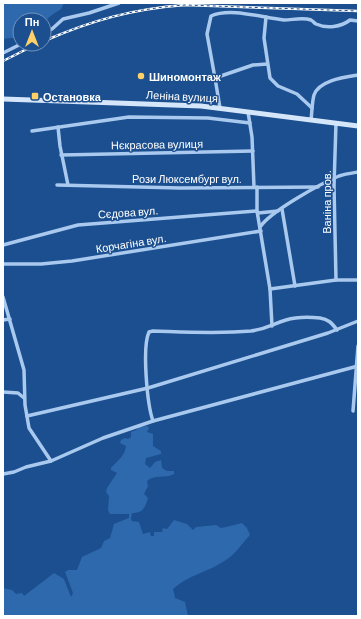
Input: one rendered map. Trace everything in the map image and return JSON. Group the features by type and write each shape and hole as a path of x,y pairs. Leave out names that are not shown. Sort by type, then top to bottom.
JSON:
{"main road":[{"name":"Леніна вулиця","path":"3,99 220,108 358,126"}],"street":[{"path":"52,29 63,19 89,13 119,3"},
{"path":"220,108 207,34 211,16 255,14 286,20 311,20 316,24 334,27 341,27 350,20 358,21"},
{"path":"266,17 263,33 270,78 275,84 297,94 312,108"},
{"path":"3,53 12,48"},
{"path":"215,78 253,65 267,64"},
{"path":"311,120 314,94 320,87 340,78 350,75 358,75"},
{"path":"248,112 253,151 257,212 270,289 272,326"},
{"path":"32,131 129,117 208,118 250,123"},
{"name":"Ваніна пров.","path":"336,123 334,179 336,280"},
{"path":"58,127 61,155 68,185"},
{"name":"Нєкрасова вулиця","path":"61,155 253,151"},
{"path":"261,229 268,217 318,187 334,179 358,172"},
{"name":"Рози Люксембург вул.","path":"57,185 180,188 318,187"},
{"path":"281,210 295,286"},
{"name":"Сєдова вул.","path":"3,245 78,225 281,210"},
{"name":"Корчагіна вул.","path":"3,264 41,264 96,258 261,229"},
{"path":"270,289 336,280 358,280"},
{"path":"3,297 24,370 24,398 29,428 51,461"},
{"path":"152,421 146,356 149,332 218,333 250,331 272,326 293,318 320,318 328,320 337,330"},
{"path":"3,320 10,319"},
{"path":"26,416 148,388 337,330 358,321"},
{"path":"353,411 358,346"},
{"path":"3,474 51,461 104,438 152,421 357,366"},
{"path":"3,392 18,393 24,398"}],"shaded area":[{"path":"3,3 64,3 61,9 52,15 52,12 12,12 12,38 3,39"},
{"path":"147,426 149,428 147,432 153,434 153,446 161,451 161,454 146,458 145,464 150,468 155,462 161,460 162,468 167,471 174,471 174,474 153,478 147,481 148,486 144,494 148,498 146,505 141,511 132,513 131,519 132,521 139,522 143,534 150,532 151,536 154,536 154,532 162,532 163,528 167,529 174,520 187,524 193,530 196,527 216,525 221,528 242,523 247,528 250,535 230,558 213,568 185,580 173,589 175,598 185,602 188,616 3,616 3,588 12,590 16,594 22,593 24,596 54,573 64,579 71,597 73,593 65,572 68,570 77,570 82,557 101,548 104,541 110,538 114,524 129,518 129,514 110,514 108,510 109,496 106,492 117,473 111,470 111,468 125,450 126,446 120,443 121,440 131,437 131,432 139,427"}],"railway":[{"path":"52,38 96,21 148,9 185,5 358,11"},
{"path":"3,61 21,52"}],"place":[{"name":"Шиномонтаж","path":"141,76"},
{"name":"Остановка","path":"35,96"}]}
